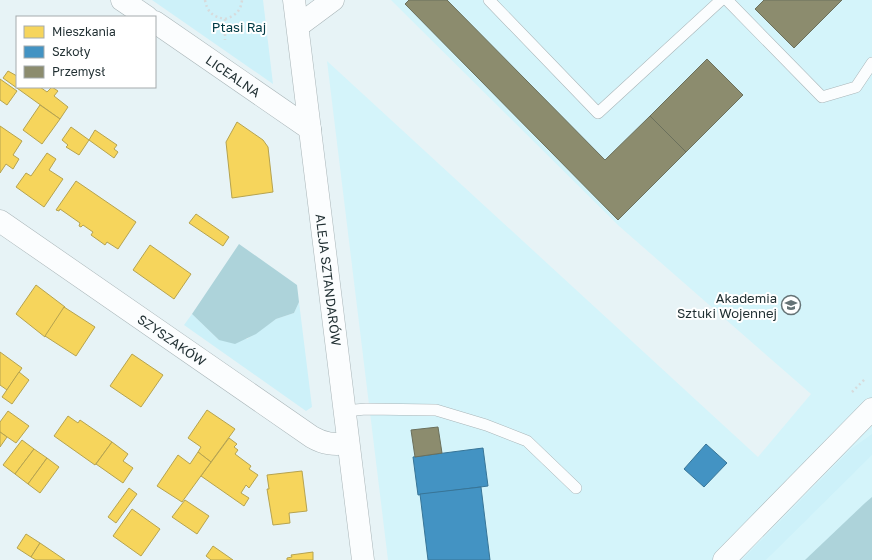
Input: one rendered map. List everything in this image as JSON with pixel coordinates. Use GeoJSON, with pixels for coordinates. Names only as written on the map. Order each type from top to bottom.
{"type":"FeatureCollection","features":[{"type":"Feature","properties":{"kind":"street"},"geometry":{"type":"LineString","coordinates":[[122,0],[146,16]]}},
{"type":"Feature","properties":{"kind":"street","name":"ALEJA SZTANDARÓW"},"geometry":{"type":"LineString","coordinates":[[294,0],[363,560]]}},
{"type":"Feature","properties":{"kind":"street"},"geometry":{"type":"LineString","coordinates":[[298,26],[333,0]]}},
{"type":"Feature","properties":{"kind":"street","name":"LICEALNA"},"geometry":{"type":"LineString","coordinates":[[156,23],[310,129]]}},
{"type":"Feature","properties":{"kind":"street","name":"SZYSZAKÓW"},"geometry":{"type":"LineString","coordinates":[[0,221],[312,437],[322,443],[348,443]]}},
{"type":"Feature","properties":{"kind":"street"},"geometry":{"type":"LineString","coordinates":[[724,560],[872,409]]}},
{"type":"Feature","properties":{"kind":"lane"},"geometry":{"type":"LineString","coordinates":[[489,0],[598,113],[721,0]]}},
{"type":"Feature","properties":{"kind":"lane"},"geometry":{"type":"LineString","coordinates":[[727,0],[822,97],[856,87],[872,63]]}},
{"type":"Feature","properties":{"kind":"lane"},"geometry":{"type":"LineString","coordinates":[[344,411],[366,409],[436,410],[486,425],[527,441],[576,488]]}},
{"type":"Feature","properties":{"kind":"path"},"geometry":{"type":"LineString","coordinates":[[206,0],[207,8],[213,15],[225,19],[234,16],[240,10],[242,0]]}},
{"type":"Feature","properties":{"kind":"path"},"geometry":{"type":"LineString","coordinates":[[225,19],[226,47]]}},
{"type":"Feature","properties":{"kind":"path"},"geometry":{"type":"LineString","coordinates":[[851,393],[865,379]]}},
{"type":"Feature","properties":{"kind":"shaded area"},"geometry":{"type":"Polygon","coordinates":[[[391,0],[872,0],[872,560],[388,560],[327,61],[758,457],[811,394],[619,226],[391,0]]]}},
{"type":"Feature","properties":{"kind":"shaded area"},"geometry":{"type":"Polygon","coordinates":[[[239,244],[297,285],[299,302],[294,313],[276,319],[256,334],[235,344],[219,340],[192,314],[239,244]]]}},
{"type":"Feature","properties":{"kind":"shaded area"},"geometry":{"type":"Polygon","coordinates":[[[872,497],[872,560],[805,560],[865,503],[872,497]]]}},
{"type":"Feature","properties":{"kind":"green space","name":"Ptasi Raj"},"geometry":{"type":"Polygon","coordinates":[[[152,0],[263,0],[273,84],[152,0]]]}},
{"type":"Feature","properties":{"kind":"green space"},"geometry":{"type":"Polygon","coordinates":[[[299,302],[312,407],[306,411],[184,325],[192,314],[219,340],[247,339],[276,319],[294,313],[299,302]]]}},
{"type":"Feature","properties":{"kind":"green space"},"geometry":{"type":"Polygon","coordinates":[[[872,434],[872,455],[766,560],[742,560],[851,449],[872,434]]]}},
{"type":"Feature","properties":{"kind":"building: Mieszkania"},"geometry":{"type":"Polygon","coordinates":[[[8,71],[16,75],[16,87],[3,78],[8,71]]]}},
{"type":"Feature","properties":{"kind":"building: Mieszkania"},"geometry":{"type":"Polygon","coordinates":[[[0,79],[17,91],[7,105],[0,100],[0,79]]]}},
{"type":"Feature","properties":{"kind":"building: Mieszkania"},"geometry":{"type":"Polygon","coordinates":[[[17,88],[41,88],[47,92],[51,88],[54,88],[58,91],[54,96],[68,107],[60,119],[17,88]]]}},
{"type":"Feature","properties":{"kind":"building: Mieszkania"},"geometry":{"type":"Polygon","coordinates":[[[40,105],[60,119],[42,144],[23,130],[40,105]]]}},
{"type":"Feature","properties":{"kind":"building: Mieszkania"},"geometry":{"type":"Polygon","coordinates":[[[237,122],[263,140],[268,147],[273,192],[232,198],[226,142],[237,122]]]}},
{"type":"Feature","properties":{"kind":"building: Mieszkania"},"geometry":{"type":"Polygon","coordinates":[[[0,126],[22,141],[13,155],[19,159],[13,169],[6,164],[0,173],[0,126]]]}},
{"type":"Feature","properties":{"kind":"building: Mieszkania"},"geometry":{"type":"Polygon","coordinates":[[[71,127],[89,140],[79,155],[66,147],[68,145],[62,140],[71,127]]]}},
{"type":"Feature","properties":{"kind":"building: Mieszkania"},"geometry":{"type":"Polygon","coordinates":[[[95,130],[117,145],[114,149],[118,152],[114,158],[89,140],[95,130]]]}},
{"type":"Feature","properties":{"kind":"building: Mieszkania"},"geometry":{"type":"Polygon","coordinates":[[[47,153],[56,159],[49,170],[63,179],[44,207],[16,187],[26,173],[31,176],[47,153]]]}},
{"type":"Feature","properties":{"kind":"building: Mieszkania"},"geometry":{"type":"Polygon","coordinates":[[[76,181],[136,222],[118,249],[107,242],[105,245],[91,235],[93,232],[83,225],[81,227],[79,226],[80,223],[60,209],[59,211],[56,210],[76,181]]]}},
{"type":"Feature","properties":{"kind":"building: Mieszkania"},"geometry":{"type":"Polygon","coordinates":[[[196,214],[229,237],[223,246],[189,223],[196,214]]]}},
{"type":"Feature","properties":{"kind":"building: Mieszkania"},"geometry":{"type":"Polygon","coordinates":[[[150,245],[191,274],[174,299],[133,270],[150,245]]]}},
{"type":"Feature","properties":{"kind":"building: Mieszkania"},"geometry":{"type":"Polygon","coordinates":[[[36,285],[65,307],[45,337],[16,314],[36,285]]]}},
{"type":"Feature","properties":{"kind":"building: Mieszkania"},"geometry":{"type":"Polygon","coordinates":[[[64,307],[95,327],[76,356],[45,336],[64,307]]]}},
{"type":"Feature","properties":{"kind":"building: Mieszkania"},"geometry":{"type":"Polygon","coordinates":[[[0,352],[22,368],[7,390],[0,385],[0,352]]]}},
{"type":"Feature","properties":{"kind":"building: Mieszkania"},"geometry":{"type":"Polygon","coordinates":[[[132,354],[163,375],[141,407],[110,386],[132,354]]]}},
{"type":"Feature","properties":{"kind":"building: Mieszkania"},"geometry":{"type":"Polygon","coordinates":[[[19,372],[29,380],[12,404],[2,397],[19,372]]]}},
{"type":"Feature","properties":{"kind":"building: Mieszkania"},"geometry":{"type":"Polygon","coordinates":[[[207,410],[235,429],[211,462],[198,452],[201,447],[188,438],[207,410]]]}},
{"type":"Feature","properties":{"kind":"building: Mieszkania"},"geometry":{"type":"Polygon","coordinates":[[[8,411],[29,426],[16,443],[0,432],[0,422],[8,411]]]}},
{"type":"Feature","properties":{"kind":"building: Mieszkania"},"geometry":{"type":"Polygon","coordinates":[[[68,416],[78,423],[80,420],[112,442],[95,465],[54,436],[68,416]]]}},
{"type":"Feature","properties":{"kind":"building: Mieszkania"},"geometry":{"type":"Polygon","coordinates":[[[0,432],[7,437],[0,447],[0,432]]]}},
{"type":"Feature","properties":{"kind":"building: Mieszkania"},"geometry":{"type":"Polygon","coordinates":[[[229,438],[237,444],[234,447],[238,450],[235,454],[251,466],[249,469],[258,475],[249,488],[246,485],[241,493],[249,498],[244,506],[201,476],[229,438]]]}},
{"type":"Feature","properties":{"kind":"building: Mieszkania"},"geometry":{"type":"Polygon","coordinates":[[[22,440],[34,449],[15,474],[3,465],[22,440]]]}},
{"type":"Feature","properties":{"kind":"building: Mieszkania"},"geometry":{"type":"Polygon","coordinates":[[[112,442],[128,454],[123,461],[133,468],[123,483],[96,464],[112,442]]]}},
{"type":"Feature","properties":{"kind":"building: Mieszkania"},"geometry":{"type":"Polygon","coordinates":[[[34,449],[47,458],[28,484],[15,474],[34,449]]]}},
{"type":"Feature","properties":{"kind":"building: Mieszkania"},"geometry":{"type":"Polygon","coordinates":[[[198,452],[211,462],[182,502],[157,486],[178,455],[190,464],[198,452]]]}},
{"type":"Feature","properties":{"kind":"building: Mieszkania"},"geometry":{"type":"Polygon","coordinates":[[[47,458],[59,467],[40,493],[28,484],[47,458]]]}},
{"type":"Feature","properties":{"kind":"building: Mieszkania"},"geometry":{"type":"Polygon","coordinates":[[[302,471],[307,511],[289,513],[290,523],[273,525],[267,489],[269,489],[267,475],[302,471]]]}},
{"type":"Feature","properties":{"kind":"building: Mieszkania"},"geometry":{"type":"Polygon","coordinates":[[[129,488],[137,494],[116,523],[108,517],[129,488]]]}},
{"type":"Feature","properties":{"kind":"building: Mieszkania"},"geometry":{"type":"Polygon","coordinates":[[[185,500],[209,516],[197,534],[172,517],[185,500]]]}},
{"type":"Feature","properties":{"kind":"building: Mieszkania"},"geometry":{"type":"Polygon","coordinates":[[[132,509],[160,529],[141,556],[113,536],[132,509]]]}},
{"type":"Feature","properties":{"kind":"building: Mieszkania"},"geometry":{"type":"Polygon","coordinates":[[[26,534],[40,543],[31,557],[17,548],[26,534]]]}},
{"type":"Feature","properties":{"kind":"building: Mieszkania"},"geometry":{"type":"Polygon","coordinates":[[[40,543],[65,560],[36,560],[31,557],[40,543]]]}},
{"type":"Feature","properties":{"kind":"building: Mieszkania"},"geometry":{"type":"Polygon","coordinates":[[[213,546],[233,560],[211,560],[206,556],[213,546]]]}},
{"type":"Feature","properties":{"kind":"building: Mieszkania"},"geometry":{"type":"Polygon","coordinates":[[[313,552],[313,560],[287,560],[287,558],[292,557],[291,555],[313,552]]]}},
{"type":"Feature","properties":{"kind":"building: Szkoły"},"geometry":{"type":"Polygon","coordinates":[[[706,444],[727,463],[704,487],[684,469],[706,444]]]}},
{"type":"Feature","properties":{"kind":"building: Szkoły"},"geometry":{"type":"Polygon","coordinates":[[[483,448],[488,486],[418,495],[413,457],[483,448]]]}},
{"type":"Feature","properties":{"kind":"building: Szkoły"},"geometry":{"type":"Polygon","coordinates":[[[481,487],[490,560],[428,560],[420,494],[481,487]]]}},
{"type":"Feature","properties":{"kind":"building: Przemysł"},"geometry":{"type":"Polygon","coordinates":[[[409,0],[447,0],[605,160],[650,116],[686,152],[618,220],[405,4],[409,0]]]}},
{"type":"Feature","properties":{"kind":"building: Przemysł"},"geometry":{"type":"Polygon","coordinates":[[[764,0],[842,0],[794,48],[755,9],[764,0]]]}},
{"type":"Feature","properties":{"kind":"building: Przemysł"},"geometry":{"type":"Polygon","coordinates":[[[707,59],[743,95],[686,152],[650,116],[707,59]]]}},
{"type":"Feature","properties":{"kind":"building: Przemysł"},"geometry":{"type":"Polygon","coordinates":[[[438,427],[442,453],[415,457],[411,430],[438,427]]]}},
{"type":"Feature","properties":{"kind":"place","name":"Akademia Sztuki Wojennej"},"geometry":{"type":"Point","coordinates":[791,305]}}]}
